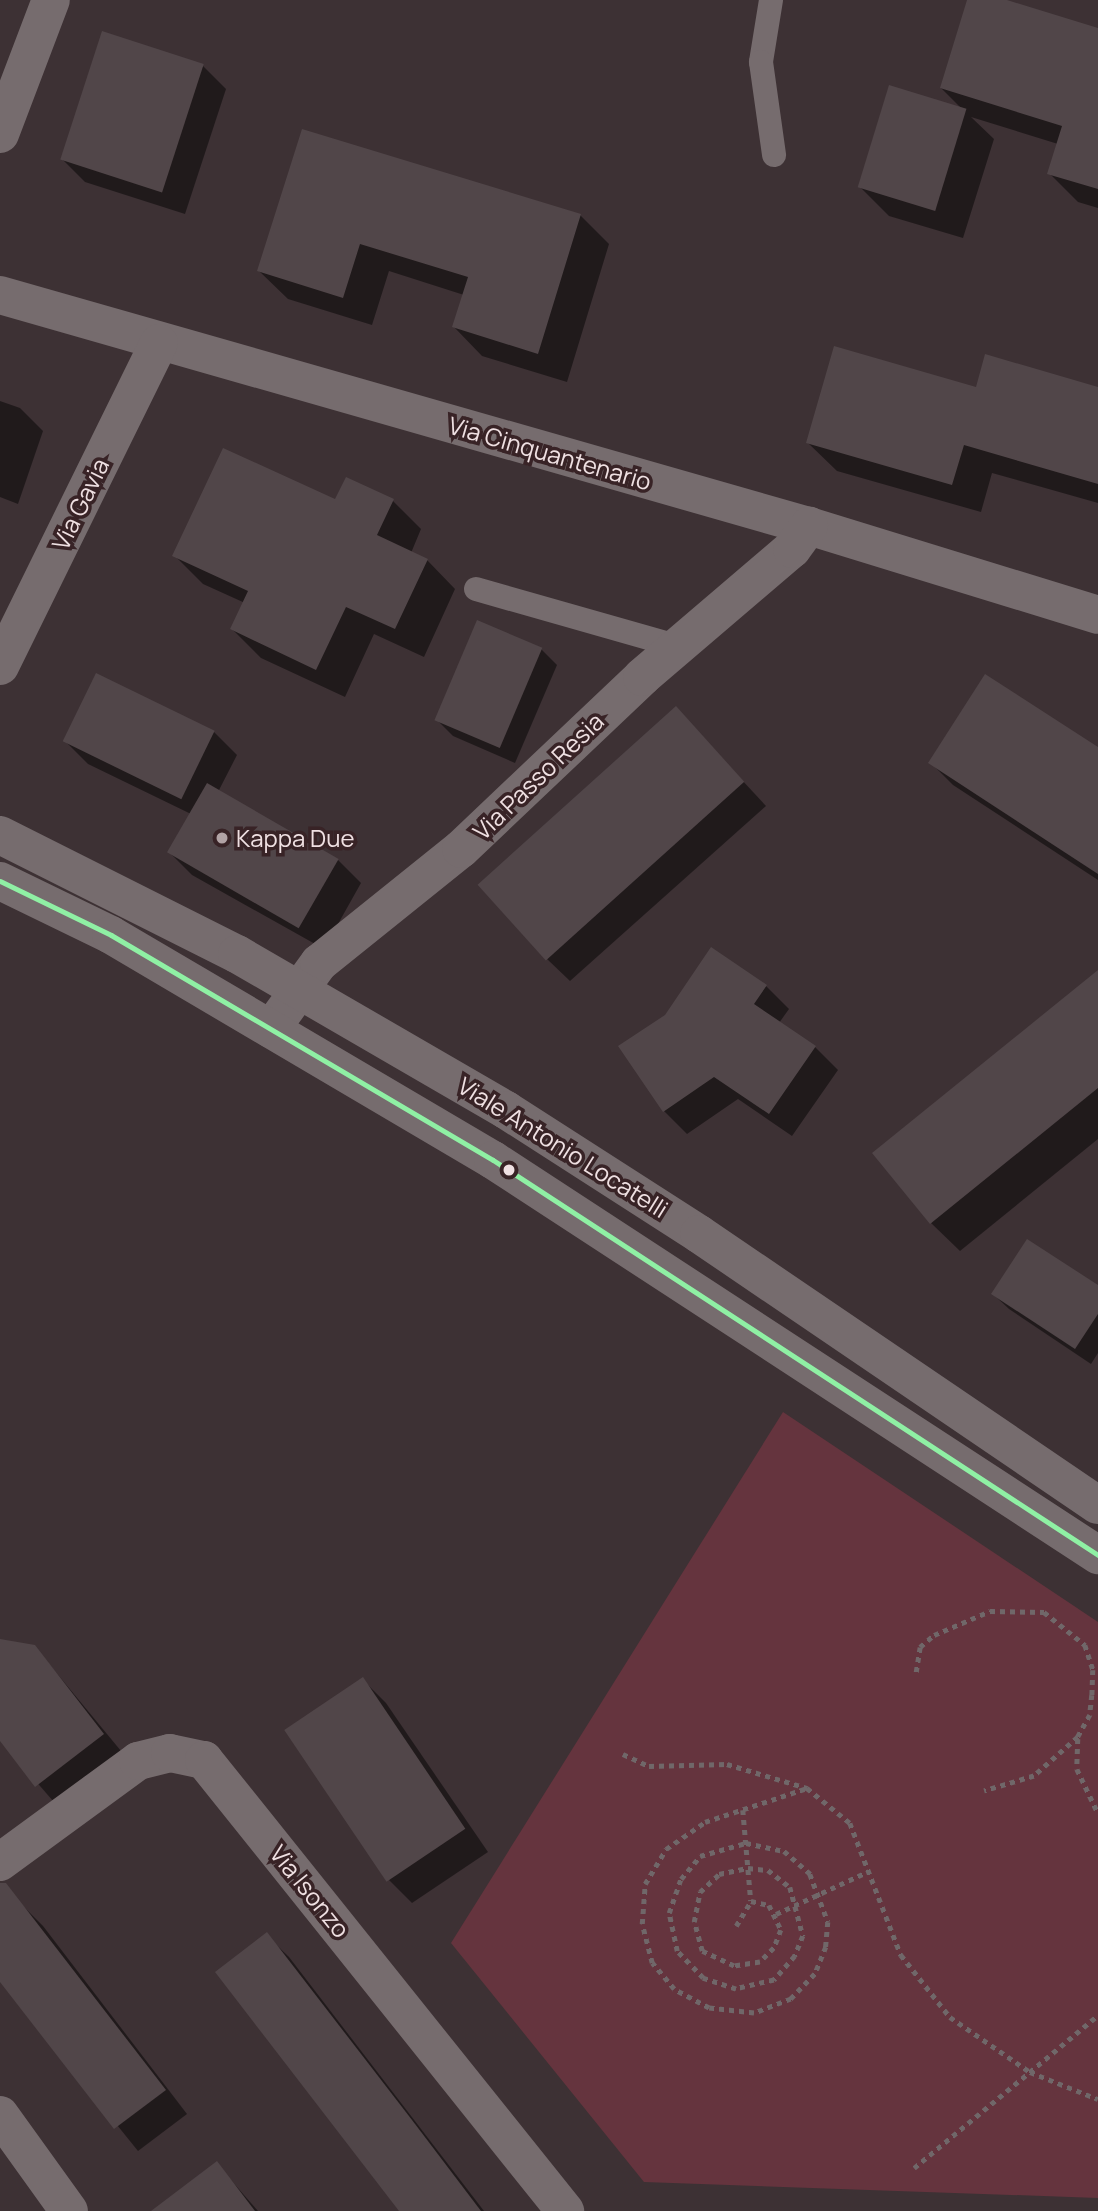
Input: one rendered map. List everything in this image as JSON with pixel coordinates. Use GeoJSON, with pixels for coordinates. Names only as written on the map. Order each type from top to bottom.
{"type":"FeatureCollection","features":[{"type":"Feature","properties":{"kind":"street"},"geometry":{"type":"LineString","coordinates":[[0,134],[51,0]]}},
{"type":"Feature","properties":{"kind":"street","name":"Via Cinquantenario"},"geometry":{"type":"LineString","coordinates":[[0,295],[809,526],[1098,615]]}},
{"type":"Feature","properties":{"kind":"street","name":"Via Gavia"},"geometry":{"type":"LineString","coordinates":[[0,666],[159,342]]}},
{"type":"Feature","properties":{"kind":"street","name":"Via Passo Resia"},"geometry":{"type":"LineString","coordinates":[[271,1029],[319,963],[461,849],[642,677],[792,549],[809,526]]}},
{"type":"Feature","properties":{"kind":"street","name":"Viale Antonio Locatelli"},"geometry":{"type":"LineString","coordinates":[[0,835],[107,885],[299,988],[587,1160],[1098,1505]]}},
{"type":"Feature","properties":{"kind":"street","name":"Viale Antonio Locatelli"},"geometry":{"type":"LineString","coordinates":[[0,881],[111,935],[572,1209],[1098,1555]]}},
{"type":"Feature","properties":{"kind":"street","name":"Via Isonzo"},"geometry":{"type":"LineString","coordinates":[[0,1862],[138,1761],[170,1754],[204,1760],[565,2211]]}},
{"type":"Feature","properties":{"kind":"street"},"geometry":{"type":"LineString","coordinates":[[0,2115],[69,2211]]}},
{"type":"Feature","properties":{"kind":"lane"},"geometry":{"type":"LineString","coordinates":[[771,0],[761,62],[774,155]]}},
{"type":"Feature","properties":{"kind":"lane"},"geometry":{"type":"LineString","coordinates":[[476,589],[679,647]]}},
{"type":"Feature","properties":{"kind":"path"},"geometry":{"type":"LineString","coordinates":[[916,1672],[920,1647],[962,1621],[990,1611],[1044,1612],[1085,1645],[1093,1670],[1090,1715],[1078,1737],[1034,1776],[984,1791]]}},
{"type":"Feature","properties":{"kind":"path"},"geometry":{"type":"LineString","coordinates":[[1078,1737],[1077,1769],[1098,1813]]}},
{"type":"Feature","properties":{"kind":"path"},"geometry":{"type":"LineString","coordinates":[[623,1754],[649,1766],[727,1764],[807,1788],[850,1823],[901,1955],[950,2017],[1030,2072],[1098,2099]]}},
{"type":"Feature","properties":{"kind":"path"},"geometry":{"type":"LineString","coordinates":[[751,1901],[769,1905],[776,1914],[780,1930],[774,1948],[760,1962],[734,1966],[702,1951],[694,1922],[701,1892],[719,1874],[748,1868],[768,1870],[790,1887],[798,1904],[803,1936],[795,1956],[774,1980],[736,1989],[703,1978],[677,1951],[669,1913],[681,1879],[700,1856],[746,1843],[784,1851],[810,1874],[820,1894],[828,1922],[826,1947],[815,1974],[791,1999],[754,2013],[709,2008],[674,1989],[652,1964],[642,1924],[645,1884],[666,1849],[705,1822],[807,1788]]}},
{"type":"Feature","properties":{"kind":"path"},"geometry":{"type":"LineString","coordinates":[[736,1926],[751,1901],[743,1810]]}},
{"type":"Feature","properties":{"kind":"path"},"geometry":{"type":"LineString","coordinates":[[776,1914],[869,1871]]}},
{"type":"Feature","properties":{"kind":"path"},"geometry":{"type":"LineString","coordinates":[[914,2168],[1098,2015]]}},
{"type":"Feature","properties":{"kind":"shaded area"},"geometry":{"type":"Polygon","coordinates":[[[783,1412],[1098,1622],[1098,2198],[644,2182],[451,1943],[783,1412]]]}},
{"type":"Feature","properties":{"kind":"building"},"geometry":{"type":"Polygon","coordinates":[[[967,0],[1007,0],[1098,28],[1098,189],[1047,174],[1062,126],[940,88],[967,0]]]}},
{"type":"Feature","properties":{"kind":"building"},"geometry":{"type":"Polygon","coordinates":[[[102,31],[204,64],[162,192],[60,159],[102,31]]]}},
{"type":"Feature","properties":{"kind":"building"},"geometry":{"type":"Polygon","coordinates":[[[889,85],[966,109],[935,211],[858,187],[889,85]]]}},
{"type":"Feature","properties":{"kind":"building"},"geometry":{"type":"Polygon","coordinates":[[[302,129],[581,214],[538,354],[452,327],[468,277],[360,244],[343,298],[257,271],[302,129]]]}},
{"type":"Feature","properties":{"kind":"building"},"geometry":{"type":"Polygon","coordinates":[[[834,346],[976,387],[985,354],[1098,387],[1098,484],[964,445],[952,485],[806,443],[834,346]]]}},
{"type":"Feature","properties":{"kind":"building"},"geometry":{"type":"Polygon","coordinates":[[[223,448],[335,499],[346,477],[394,499],[377,535],[428,559],[395,629],[346,607],[316,670],[230,629],[248,591],[172,556],[223,448]]]}},
{"type":"Feature","properties":{"kind":"building"},"geometry":{"type":"Polygon","coordinates":[[[477,620],[542,648],[500,748],[434,720],[477,620]]]}},
{"type":"Feature","properties":{"kind":"building"},"geometry":{"type":"Polygon","coordinates":[[[96,673],[215,731],[181,799],[63,741],[96,673]]]}},
{"type":"Feature","properties":{"kind":"building"},"geometry":{"type":"Polygon","coordinates":[[[985,674],[1098,747],[1098,874],[928,763],[985,674]]]}},
{"type":"Feature","properties":{"kind":"building"},"geometry":{"type":"Polygon","coordinates":[[[676,706],[744,782],[546,960],[478,885],[676,706]]]}},
{"type":"Feature","properties":{"kind":"building"},"geometry":{"type":"Polygon","coordinates":[[[207,783],[339,859],[299,928],[167,852],[207,783]]]}},
{"type":"Feature","properties":{"kind":"building"},"geometry":{"type":"Polygon","coordinates":[[[711,947],[767,985],[754,1004],[816,1046],[769,1114],[714,1077],[663,1112],[618,1046],[665,1015],[711,947]]]}},
{"type":"Feature","properties":{"kind":"building"},"geometry":{"type":"Polygon","coordinates":[[[1098,970],[1098,1088],[930,1224],[872,1153],[1098,970]]]}},
{"type":"Feature","properties":{"kind":"building"},"geometry":{"type":"Polygon","coordinates":[[[1027,1239],[1098,1285],[1098,1314],[1075,1349],[991,1294],[1027,1239]]]}},
{"type":"Feature","properties":{"kind":"building"},"geometry":{"type":"Polygon","coordinates":[[[0,1639],[35,1645],[104,1734],[35,1787],[0,1741],[0,1639]]]}},
{"type":"Feature","properties":{"kind":"building"},"geometry":{"type":"Polygon","coordinates":[[[363,1677],[465,1829],[387,1882],[284,1730],[363,1677]]]}},
{"type":"Feature","properties":{"kind":"building"},"geometry":{"type":"Polygon","coordinates":[[[0,1883],[6,1883],[166,2090],[114,2129],[0,1982],[0,1883]]]}},
{"type":"Feature","properties":{"kind":"building"},"geometry":{"type":"Polygon","coordinates":[[[267,1932],[481,2211],[399,2211],[215,1972],[267,1932]]]}},
{"type":"Feature","properties":{"kind":"building"},"geometry":{"type":"Polygon","coordinates":[[[217,2161],[255,2211],[151,2211],[217,2161]]]}},
{"type":"Feature","properties":{"kind":"transit line"},"geometry":{"type":"LineString","coordinates":[[0,881],[111,935],[493,1160],[1098,1555]]}},
{"type":"Feature","properties":{"kind":"place","name":"Kappa Due"},"geometry":{"type":"Point","coordinates":[222,838]}}]}
